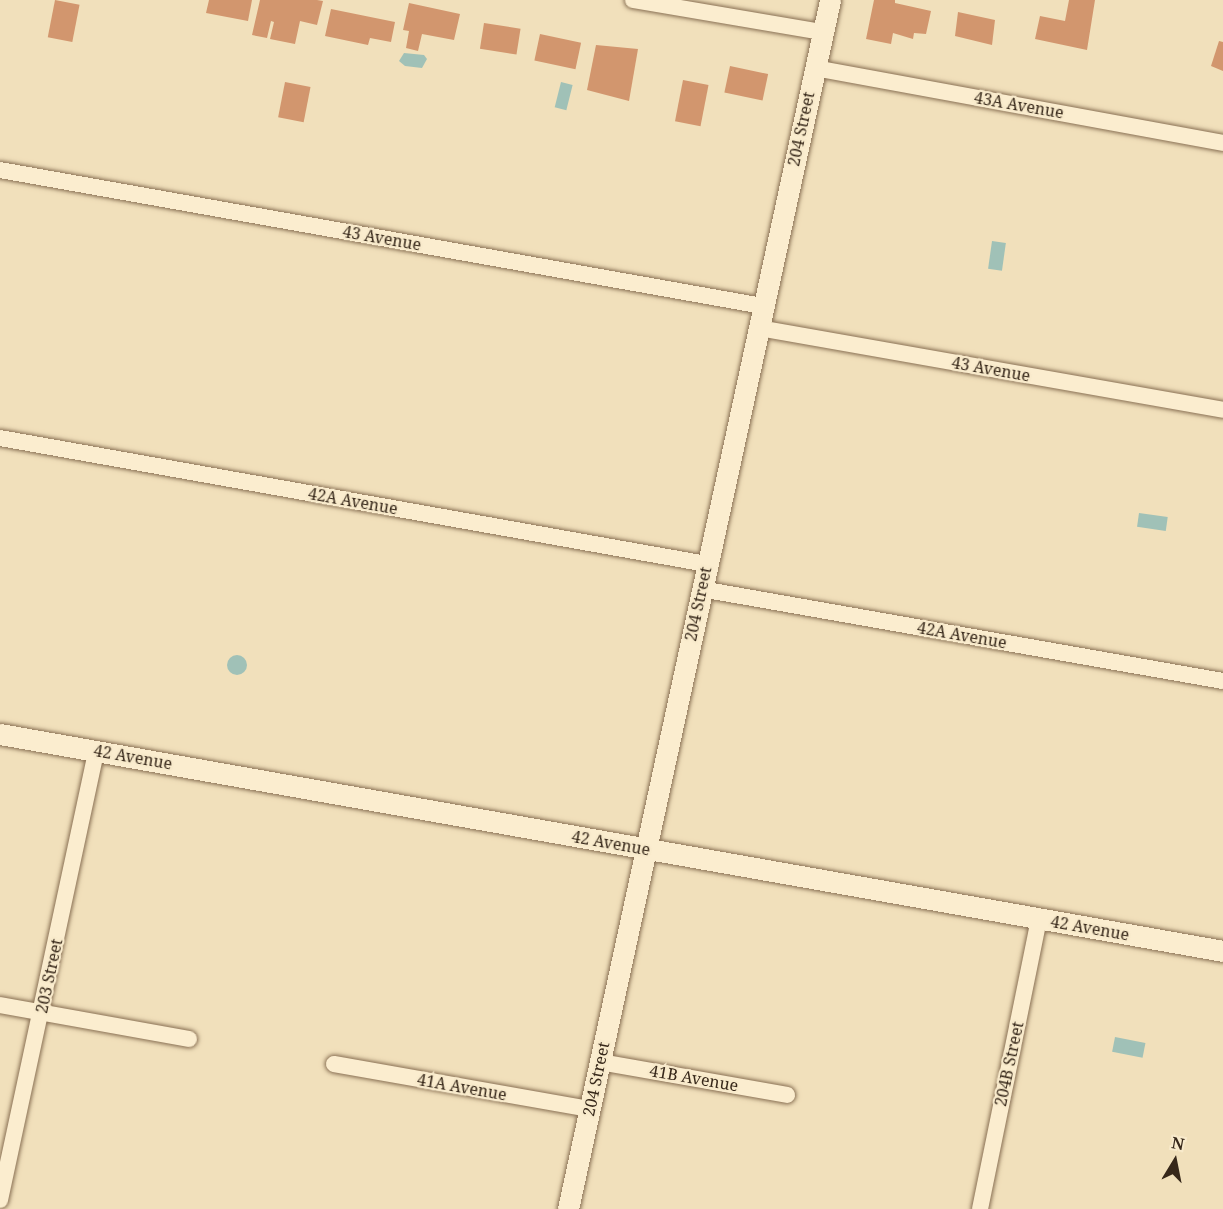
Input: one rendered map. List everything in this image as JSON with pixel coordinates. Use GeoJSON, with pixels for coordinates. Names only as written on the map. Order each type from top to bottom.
{"type":"FeatureCollection","features":[{"type":"Feature","properties":{"kind":"street"},"geometry":{"type":"LineString","coordinates":[[633,0],[823,32]]}},
{"type":"Feature","properties":{"kind":"street","name":"204 Street"},"geometry":{"type":"LineString","coordinates":[[568,1209],[830,0]]}},
{"type":"Feature","properties":{"kind":"street","name":"43A Avenue"},"geometry":{"type":"LineString","coordinates":[[815,68],[1223,143]]}},
{"type":"Feature","properties":{"kind":"street","name":"43 Avenue"},"geometry":{"type":"LineString","coordinates":[[0,170],[763,306]]}},
{"type":"Feature","properties":{"kind":"street","name":"43 Avenue"},"geometry":{"type":"LineString","coordinates":[[759,328],[1223,410]]}},
{"type":"Feature","properties":{"kind":"street","name":"42A Avenue"},"geometry":{"type":"LineString","coordinates":[[0,438],[707,564]]}},
{"type":"Feature","properties":{"kind":"street","name":"42A Avenue"},"geometry":{"type":"LineString","coordinates":[[701,589],[1223,681]]}},
{"type":"Feature","properties":{"kind":"street","name":"42 Avenue"},"geometry":{"type":"LineString","coordinates":[[0,734],[1223,951]]}},
{"type":"Feature","properties":{"kind":"street","name":"203 Street"},"geometry":{"type":"LineString","coordinates":[[0,1200],[96,751]]}},
{"type":"Feature","properties":{"kind":"street","name":"204B Street"},"geometry":{"type":"LineString","coordinates":[[980,1209],[1039,919]]}},
{"type":"Feature","properties":{"kind":"street"},"geometry":{"type":"LineString","coordinates":[[0,1005],[189,1039]]}},
{"type":"Feature","properties":{"kind":"street","name":"41B Avenue"},"geometry":{"type":"LineString","coordinates":[[600,1062],[787,1095]]}},
{"type":"Feature","properties":{"kind":"street","name":"41A Avenue"},"geometry":{"type":"LineString","coordinates":[[334,1064],[590,1110]]}},
{"type":"Feature","properties":{"kind":"water"},"geometry":{"type":"Polygon","coordinates":[[[404,53],[424,55],[427,59],[422,68],[405,66],[399,61],[404,53]]]}},
{"type":"Feature","properties":{"kind":"water"},"geometry":{"type":"Polygon","coordinates":[[[561,82],[573,85],[566,110],[555,107],[561,82]]]}},
{"type":"Feature","properties":{"kind":"water"},"geometry":{"type":"Polygon","coordinates":[[[992,241],[1006,243],[1002,271],[988,269],[992,241]]]}},
{"type":"Feature","properties":{"kind":"water"},"geometry":{"type":"Polygon","coordinates":[[[1139,513],[1168,517],[1166,531],[1137,527],[1139,513]]]}},
{"type":"Feature","properties":{"kind":"water"},"geometry":{"type":"Polygon","coordinates":[[[237,655],[244,658],[247,665],[244,672],[237,675],[230,672],[227,665],[230,658],[237,655]]]}},
{"type":"Feature","properties":{"kind":"water"},"geometry":{"type":"Polygon","coordinates":[[[1115,1037],[1145,1043],[1143,1058],[1112,1052],[1115,1037]]]}},
{"type":"Feature","properties":{"kind":"building"},"geometry":{"type":"Polygon","coordinates":[[[55,0],[80,5],[72,42],[48,37],[55,0]]]}},
{"type":"Feature","properties":{"kind":"building"},"geometry":{"type":"Polygon","coordinates":[[[209,0],[252,0],[248,21],[206,13],[209,0]]]}},
{"type":"Feature","properties":{"kind":"building"},"geometry":{"type":"Polygon","coordinates":[[[260,0],[323,1],[317,25],[300,21],[295,44],[270,39],[274,22],[271,21],[267,38],[252,35],[260,0]]]}},
{"type":"Feature","properties":{"kind":"building"},"geometry":{"type":"Polygon","coordinates":[[[874,0],[895,0],[895,3],[931,11],[926,34],[914,33],[913,39],[893,33],[891,44],[866,39],[874,0]]]}},
{"type":"Feature","properties":{"kind":"building"},"geometry":{"type":"Polygon","coordinates":[[[1069,0],[1095,0],[1087,50],[1035,39],[1040,16],[1065,21],[1069,0]]]}},
{"type":"Feature","properties":{"kind":"building"},"geometry":{"type":"Polygon","coordinates":[[[409,3],[460,14],[454,40],[422,34],[418,51],[406,48],[409,31],[403,30],[409,3]]]}},
{"type":"Feature","properties":{"kind":"building"},"geometry":{"type":"Polygon","coordinates":[[[331,9],[395,22],[391,42],[370,38],[368,45],[325,36],[331,9]]]}},
{"type":"Feature","properties":{"kind":"building"},"geometry":{"type":"Polygon","coordinates":[[[958,12],[995,20],[992,45],[955,36],[958,12]]]}},
{"type":"Feature","properties":{"kind":"building"},"geometry":{"type":"Polygon","coordinates":[[[484,23],[521,29],[516,54],[480,49],[484,23]]]}},
{"type":"Feature","properties":{"kind":"building"},"geometry":{"type":"Polygon","coordinates":[[[540,34],[581,43],[575,69],[534,60],[540,34]]]}},
{"type":"Feature","properties":{"kind":"building"},"geometry":{"type":"Polygon","coordinates":[[[1219,41],[1223,42],[1223,71],[1211,66],[1219,41]]]}},
{"type":"Feature","properties":{"kind":"building"},"geometry":{"type":"Polygon","coordinates":[[[596,45],[638,49],[629,101],[587,90],[596,45]]]}},
{"type":"Feature","properties":{"kind":"building"},"geometry":{"type":"Polygon","coordinates":[[[730,66],[768,74],[763,101],[724,92],[730,66]]]}},
{"type":"Feature","properties":{"kind":"building"},"geometry":{"type":"Polygon","coordinates":[[[683,80],[709,85],[701,126],[675,121],[683,80]]]}},
{"type":"Feature","properties":{"kind":"building"},"geometry":{"type":"Polygon","coordinates":[[[285,82],[311,87],[304,122],[278,117],[285,82]]]}}]}
